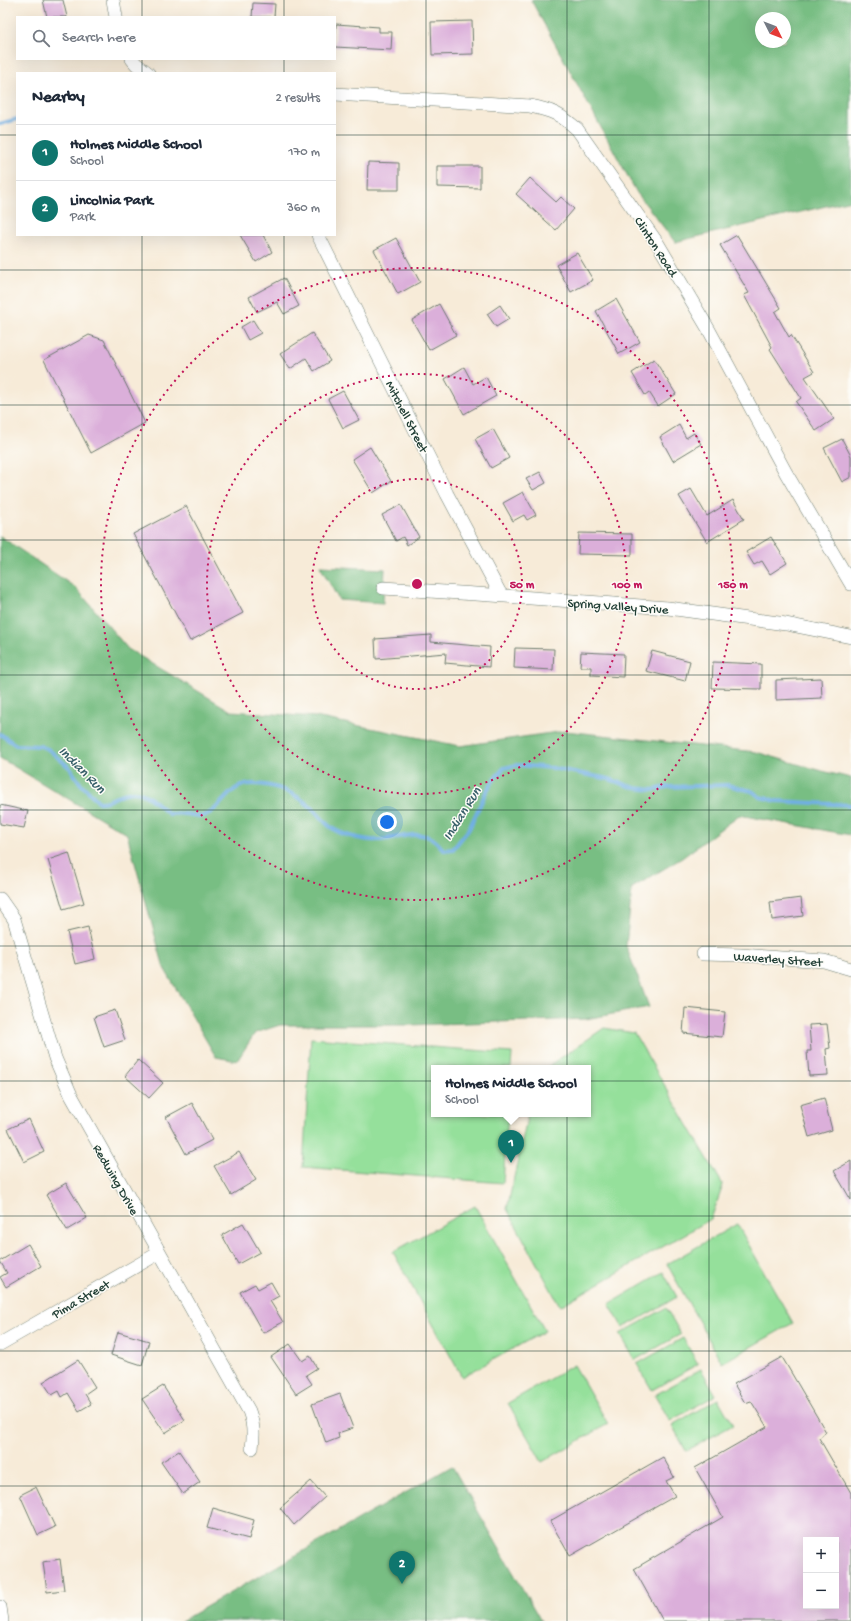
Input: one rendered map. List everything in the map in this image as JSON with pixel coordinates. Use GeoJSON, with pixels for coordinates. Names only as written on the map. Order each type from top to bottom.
{"type":"FeatureCollection","features":[{"type":"Feature","properties":{"kind":"street"},"geometry":{"type":"LineString","coordinates":[[113,0],[116,16]]}},
{"type":"Feature","properties":{"kind":"street"},"geometry":{"type":"LineString","coordinates":[[133,60],[147,72]]}},
{"type":"Feature","properties":{"kind":"street","name":"Clinton Road"},"geometry":{"type":"LineString","coordinates":[[336,94],[530,106],[550,110],[566,119],[577,129],[662,250],[708,330],[786,473],[851,584]]}},
{"type":"Feature","properties":{"kind":"street","name":"Mitchell Street"},"geometry":{"type":"LineString","coordinates":[[318,236],[447,494],[501,596]]}},
{"type":"Feature","properties":{"kind":"street","name":"Spring Valley Drive"},"geometry":{"type":"LineString","coordinates":[[383,588],[668,608],[786,624],[851,637]]}},
{"type":"Feature","properties":{"kind":"street","name":"Redwing Drive"},"geometry":{"type":"LineString","coordinates":[[0,899],[14,919],[61,1075],[89,1129],[249,1411],[252,1419],[254,1434],[252,1448]]}},
{"type":"Feature","properties":{"kind":"street","name":"Waverley Street"},"geometry":{"type":"LineString","coordinates":[[703,954],[824,961],[851,969]]}},
{"type":"Feature","properties":{"kind":"street","name":"Pima Street"},"geometry":{"type":"LineString","coordinates":[[0,1344],[160,1253]]}},
{"type":"Feature","properties":{"kind":"street"},"geometry":{"type":"LineString","coordinates":[[0,1607],[2,1621]]}},
{"type":"Feature","properties":{"kind":"green space"},"geometry":{"type":"Polygon","coordinates":[[[531,0],[851,0],[851,200],[675,242],[637,193],[531,0]]]}},
{"type":"Feature","properties":{"kind":"green space"},"geometry":{"type":"Polygon","coordinates":[[[0,536],[76,588],[128,649],[231,711],[315,717],[460,746],[565,731],[756,752],[851,778],[851,835],[739,815],[682,858],[632,888],[626,946],[649,1007],[586,1019],[409,1025],[280,1025],[255,1033],[237,1061],[216,1057],[164,968],[127,834],[0,758],[0,536]]]}},
{"type":"Feature","properties":{"kind":"green space"},"geometry":{"type":"Polygon","coordinates":[[[320,566],[385,569],[383,603],[339,600],[320,566]]]}},
{"type":"Feature","properties":{"kind":"green space"},"geometry":{"type":"Polygon","coordinates":[[[604,1028],[634,1033],[723,1185],[711,1219],[560,1306],[507,1209],[527,1117],[591,1117],[591,1065],[550,1065],[604,1028]]]}},
{"type":"Feature","properties":{"kind":"green space"},"geometry":{"type":"Polygon","coordinates":[[[311,1038],[512,1053],[511,1065],[431,1065],[431,1117],[508,1117],[503,1183],[303,1167],[311,1038]]]}},
{"type":"Feature","properties":{"kind":"green space"},"geometry":{"type":"Polygon","coordinates":[[[475,1206],[545,1331],[462,1377],[393,1252],[475,1206]]]}},
{"type":"Feature","properties":{"kind":"green space"},"geometry":{"type":"Polygon","coordinates":[[[737,1224],[793,1323],[722,1363],[667,1264],[737,1224]]]}},
{"type":"Feature","properties":{"kind":"green space"},"geometry":{"type":"Polygon","coordinates":[[[663,1272],[677,1297],[623,1328],[609,1304],[663,1272]]]}},
{"type":"Feature","properties":{"kind":"green space"},"geometry":{"type":"Polygon","coordinates":[[[666,1308],[681,1334],[635,1360],[620,1334],[666,1308]]]}},
{"type":"Feature","properties":{"kind":"green space"},"geometry":{"type":"Polygon","coordinates":[[[683,1338],[698,1364],[652,1390],[637,1364],[683,1338]]]}},
{"type":"Feature","properties":{"kind":"green space"},"geometry":{"type":"Polygon","coordinates":[[[574,1365],[608,1424],[542,1462],[508,1403],[574,1365]]]}},
{"type":"Feature","properties":{"kind":"green space"},"geometry":{"type":"Polygon","coordinates":[[[701,1369],[716,1395],[670,1421],[655,1395],[701,1369]]]}},
{"type":"Feature","properties":{"kind":"green space"},"geometry":{"type":"Polygon","coordinates":[[[718,1399],[733,1425],[686,1451],[672,1425],[718,1399]]]}},
{"type":"Feature","properties":{"kind":"green space"},"geometry":{"type":"Polygon","coordinates":[[[452,1466],[541,1621],[181,1621],[426,1481],[452,1466]]]}},
{"type":"Feature","properties":{"kind":"building"},"geometry":{"type":"Polygon","coordinates":[[[43,0],[63,0],[67,16],[47,16],[43,0]]]}},
{"type":"Feature","properties":{"kind":"building"},"geometry":{"type":"Polygon","coordinates":[[[253,3],[275,4],[274,16],[252,16],[253,3]]]}},
{"type":"Feature","properties":{"kind":"building"},"geometry":{"type":"Polygon","coordinates":[[[472,21],[473,54],[432,55],[431,22],[472,21]]]}},
{"type":"Feature","properties":{"kind":"building"},"geometry":{"type":"Polygon","coordinates":[[[336,24],[379,27],[379,32],[392,32],[391,50],[336,47],[336,24]]]}},
{"type":"Feature","properties":{"kind":"building"},"geometry":{"type":"Polygon","coordinates":[[[368,162],[399,163],[399,190],[367,190],[368,162]]]}},
{"type":"Feature","properties":{"kind":"building"},"geometry":{"type":"Polygon","coordinates":[[[437,166],[480,166],[480,188],[437,187],[437,166]]]}},
{"type":"Feature","properties":{"kind":"building"},"geometry":{"type":"Polygon","coordinates":[[[530,178],[556,202],[561,197],[574,209],[556,230],[516,194],[530,178]]]}},
{"type":"Feature","properties":{"kind":"building"},"geometry":{"type":"Polygon","coordinates":[[[737,235],[781,308],[775,312],[789,337],[791,335],[814,372],[805,377],[834,419],[816,431],[796,402],[801,398],[770,349],[772,347],[744,295],[749,293],[720,245],[737,235]]]}},
{"type":"Feature","properties":{"kind":"building"},"geometry":{"type":"Polygon","coordinates":[[[241,236],[264,236],[272,252],[256,262],[241,236]]]}},
{"type":"Feature","properties":{"kind":"building"},"geometry":{"type":"Polygon","coordinates":[[[396,238],[420,282],[398,294],[374,250],[396,238]]]}},
{"type":"Feature","properties":{"kind":"building"},"geometry":{"type":"Polygon","coordinates":[[[577,253],[593,280],[571,292],[556,265],[577,253]]]}},
{"type":"Feature","properties":{"kind":"building"},"geometry":{"type":"Polygon","coordinates":[[[284,278],[299,306],[284,314],[277,302],[257,312],[249,297],[284,278]]]}},
{"type":"Feature","properties":{"kind":"building"},"geometry":{"type":"Polygon","coordinates":[[[616,299],[640,342],[619,354],[596,311],[616,299]]]}},
{"type":"Feature","properties":{"kind":"building"},"geometry":{"type":"Polygon","coordinates":[[[439,304],[456,335],[429,350],[412,320],[439,304]]]}},
{"type":"Feature","properties":{"kind":"building"},"geometry":{"type":"Polygon","coordinates":[[[500,305],[509,319],[496,327],[487,314],[500,305]]]}},
{"type":"Feature","properties":{"kind":"building"},"geometry":{"type":"Polygon","coordinates":[[[253,320],[261,333],[248,340],[241,327],[253,320]]]}},
{"type":"Feature","properties":{"kind":"building"},"geometry":{"type":"Polygon","coordinates":[[[312,333],[330,361],[314,371],[306,358],[290,369],[280,354],[312,333]]]}},
{"type":"Feature","properties":{"kind":"building"},"geometry":{"type":"Polygon","coordinates":[[[89,335],[104,340],[145,423],[91,453],[44,360],[89,335]]]}},
{"type":"Feature","properties":{"kind":"building"},"geometry":{"type":"Polygon","coordinates":[[[654,359],[676,394],[658,406],[649,392],[645,395],[632,373],[654,359]]]}},
{"type":"Feature","properties":{"kind":"building"},"geometry":{"type":"Polygon","coordinates":[[[464,367],[473,384],[486,377],[496,396],[464,414],[445,379],[464,367]]]}},
{"type":"Feature","properties":{"kind":"building"},"geometry":{"type":"Polygon","coordinates":[[[343,391],[359,420],[343,428],[328,399],[343,391]]]}},
{"type":"Feature","properties":{"kind":"building"},"geometry":{"type":"Polygon","coordinates":[[[679,425],[686,438],[694,433],[701,444],[673,461],[660,437],[679,425]]]}},
{"type":"Feature","properties":{"kind":"building"},"geometry":{"type":"Polygon","coordinates":[[[493,429],[509,458],[491,468],[475,439],[493,429]]]}},
{"type":"Feature","properties":{"kind":"building"},"geometry":{"type":"Polygon","coordinates":[[[842,439],[851,456],[851,477],[842,482],[824,448],[842,439]]]}},
{"type":"Feature","properties":{"kind":"building"},"geometry":{"type":"Polygon","coordinates":[[[370,447],[391,481],[373,493],[352,459],[370,447]]]}},
{"type":"Feature","properties":{"kind":"building"},"geometry":{"type":"Polygon","coordinates":[[[540,472],[546,483],[533,490],[526,479],[540,472]]]}},
{"type":"Feature","properties":{"kind":"building"},"geometry":{"type":"Polygon","coordinates":[[[691,489],[707,516],[733,500],[744,519],[707,542],[679,496],[691,489]]]}},
{"type":"Feature","properties":{"kind":"building"},"geometry":{"type":"Polygon","coordinates":[[[523,492],[536,515],[527,520],[524,515],[513,521],[503,503],[523,492]]]}},
{"type":"Feature","properties":{"kind":"building"},"geometry":{"type":"Polygon","coordinates":[[[401,505],[419,537],[407,545],[403,537],[396,541],[382,515],[401,505]]]}},
{"type":"Feature","properties":{"kind":"building"},"geometry":{"type":"Polygon","coordinates":[[[186,506],[243,613],[190,641],[133,534],[186,506]]]}},
{"type":"Feature","properties":{"kind":"building"},"geometry":{"type":"Polygon","coordinates":[[[579,533],[632,534],[632,555],[578,554],[579,533]]]}},
{"type":"Feature","properties":{"kind":"building"},"geometry":{"type":"Polygon","coordinates":[[[771,537],[787,563],[770,574],[762,561],[754,565],[746,552],[771,537]]]}},
{"type":"Feature","properties":{"kind":"building"},"geometry":{"type":"Polygon","coordinates":[[[431,635],[431,642],[490,647],[489,667],[445,663],[446,653],[376,659],[375,639],[431,635]]]}},
{"type":"Feature","properties":{"kind":"building"},"geometry":{"type":"Polygon","coordinates":[[[515,648],[554,649],[553,670],[514,668],[515,648]]]}},
{"type":"Feature","properties":{"kind":"building"},"geometry":{"type":"Polygon","coordinates":[[[652,651],[690,661],[685,681],[646,671],[652,651]]]}},
{"type":"Feature","properties":{"kind":"building"},"geometry":{"type":"Polygon","coordinates":[[[581,652],[624,654],[623,677],[591,675],[591,667],[580,667],[581,652]]]}},
{"type":"Feature","properties":{"kind":"building"},"geometry":{"type":"Polygon","coordinates":[[[713,662],[761,664],[761,689],[712,688],[713,662]]]}},
{"type":"Feature","properties":{"kind":"building"},"geometry":{"type":"Polygon","coordinates":[[[821,678],[822,698],[776,700],[776,680],[821,678]]]}},
{"type":"Feature","properties":{"kind":"building"},"geometry":{"type":"Polygon","coordinates":[[[0,805],[28,811],[24,828],[0,824],[0,805]]]}},
{"type":"Feature","properties":{"kind":"building"},"geometry":{"type":"Polygon","coordinates":[[[69,853],[84,903],[63,909],[48,860],[69,853]]]}},
{"type":"Feature","properties":{"kind":"building"},"geometry":{"type":"Polygon","coordinates":[[[801,898],[803,916],[772,920],[770,902],[801,898]]]}},
{"type":"Feature","properties":{"kind":"building"},"geometry":{"type":"Polygon","coordinates":[[[88,927],[95,959],[75,964],[67,932],[88,927]]]}},
{"type":"Feature","properties":{"kind":"building"},"geometry":{"type":"Polygon","coordinates":[[[685,1008],[725,1012],[722,1037],[683,1033],[685,1008]]]}},
{"type":"Feature","properties":{"kind":"building"},"geometry":{"type":"Polygon","coordinates":[[[115,1010],[125,1040],[104,1047],[94,1017],[115,1010]]]}},
{"type":"Feature","properties":{"kind":"building"},"geometry":{"type":"Polygon","coordinates":[[[827,1024],[830,1048],[826,1049],[828,1075],[809,1076],[807,1051],[811,1051],[809,1025],[827,1024]]]}},
{"type":"Feature","properties":{"kind":"building"},"geometry":{"type":"Polygon","coordinates":[[[138,1060],[163,1083],[149,1098],[125,1076],[138,1060]]]}},
{"type":"Feature","properties":{"kind":"building"},"geometry":{"type":"Polygon","coordinates":[[[824,1098],[832,1130],[809,1137],[800,1105],[824,1098]]]}},
{"type":"Feature","properties":{"kind":"building"},"geometry":{"type":"Polygon","coordinates":[[[192,1103],[212,1140],[186,1154],[166,1117],[192,1103]]]}},
{"type":"Feature","properties":{"kind":"building"},"geometry":{"type":"Polygon","coordinates":[[[29,1119],[44,1152],[24,1162],[8,1129],[29,1119]]]}},
{"type":"Feature","properties":{"kind":"building"},"geometry":{"type":"Polygon","coordinates":[[[239,1152],[256,1180],[231,1195],[214,1166],[239,1152]]]}},
{"type":"Feature","properties":{"kind":"building"},"geometry":{"type":"Polygon","coordinates":[[[851,1161],[851,1200],[834,1171],[851,1161]]]}},
{"type":"Feature","properties":{"kind":"building"},"geometry":{"type":"Polygon","coordinates":[[[66,1183],[87,1218],[67,1230],[46,1195],[66,1183]]]}},
{"type":"Feature","properties":{"kind":"building"},"geometry":{"type":"Polygon","coordinates":[[[243,1223],[260,1252],[238,1264],[222,1235],[243,1223]]]}},
{"type":"Feature","properties":{"kind":"building"},"geometry":{"type":"Polygon","coordinates":[[[28,1244],[41,1266],[6,1287],[0,1277],[7,1273],[0,1261],[28,1244]]]}},
{"type":"Feature","properties":{"kind":"building"},"geometry":{"type":"Polygon","coordinates":[[[271,1282],[279,1296],[270,1301],[283,1322],[263,1333],[240,1292],[255,1284],[258,1289],[271,1282]]]}},
{"type":"Feature","properties":{"kind":"building"},"geometry":{"type":"Polygon","coordinates":[[[118,1332],[149,1341],[142,1365],[111,1355],[118,1332]]]}},
{"type":"Feature","properties":{"kind":"building"},"geometry":{"type":"Polygon","coordinates":[[[290,1344],[302,1361],[310,1356],[317,1368],[306,1375],[312,1384],[296,1394],[271,1357],[290,1344]]]}},
{"type":"Feature","properties":{"kind":"building"},"geometry":{"type":"Polygon","coordinates":[[[782,1357],[826,1432],[819,1438],[851,1493],[851,1621],[663,1621],[634,1569],[723,1517],[695,1468],[767,1427],[751,1401],[745,1403],[734,1384],[782,1357]]]}},
{"type":"Feature","properties":{"kind":"building"},"geometry":{"type":"Polygon","coordinates":[[[78,1360],[95,1387],[85,1394],[91,1404],[79,1411],[68,1393],[62,1397],[59,1391],[52,1395],[43,1382],[78,1360]]]}},
{"type":"Feature","properties":{"kind":"building"},"geometry":{"type":"Polygon","coordinates":[[[163,1386],[185,1420],[165,1433],[142,1399],[163,1386]]]}},
{"type":"Feature","properties":{"kind":"building"},"geometry":{"type":"Polygon","coordinates":[[[340,1394],[353,1428],[338,1433],[339,1438],[326,1443],[312,1404],[340,1394]]]}},
{"type":"Feature","properties":{"kind":"building"},"geometry":{"type":"Polygon","coordinates":[[[179,1451],[200,1482],[183,1494],[161,1462],[179,1451]]]}},
{"type":"Feature","properties":{"kind":"building"},"geometry":{"type":"Polygon","coordinates":[[[663,1457],[674,1477],[666,1481],[675,1496],[570,1556],[550,1521],[663,1457]]]}},
{"type":"Feature","properties":{"kind":"building"},"geometry":{"type":"Polygon","coordinates":[[[311,1481],[325,1497],[294,1525],[280,1508],[311,1481]]]}},
{"type":"Feature","properties":{"kind":"building"},"geometry":{"type":"Polygon","coordinates":[[[36,1487],[55,1527],[38,1535],[20,1495],[36,1487]]]}},
{"type":"Feature","properties":{"kind":"building"},"geometry":{"type":"Polygon","coordinates":[[[213,1508],[254,1520],[249,1539],[207,1528],[213,1508]]]}},
{"type":"Feature","properties":{"kind":"building"},"geometry":{"type":"Polygon","coordinates":[[[60,1559],[64,1590],[47,1592],[43,1562],[60,1559]]]}},
{"type":"Feature","properties":{"kind":"waterway"},"geometry":{"type":"LineString","coordinates":[[0,124],[16,119]]}},
{"type":"Feature","properties":{"kind":"waterway","name":"Indian Run"},"geometry":{"type":"LineString","coordinates":[[0,734],[16,745],[40,746],[48,749],[70,768],[80,783],[99,802],[109,801],[130,792],[137,792],[148,797],[169,814],[202,816],[214,810],[232,791],[238,787],[251,784],[268,785],[293,794],[301,799],[308,804],[329,826],[341,833],[368,840],[384,840],[413,835],[427,836],[433,839],[444,850],[453,849],[469,829],[486,792],[495,778],[504,768],[517,765],[552,768],[609,779],[635,788],[653,790],[667,787],[727,785],[752,791],[760,797],[777,801],[851,805]]}},
{"type":"Feature","properties":{"kind":"place","name":"Holmes Middle School"},"geometry":{"type":"Point","coordinates":[511,1163]}},
{"type":"Feature","properties":{"kind":"place","name":"Lincolnia Park"},"geometry":{"type":"Point","coordinates":[402,1584]}}]}
